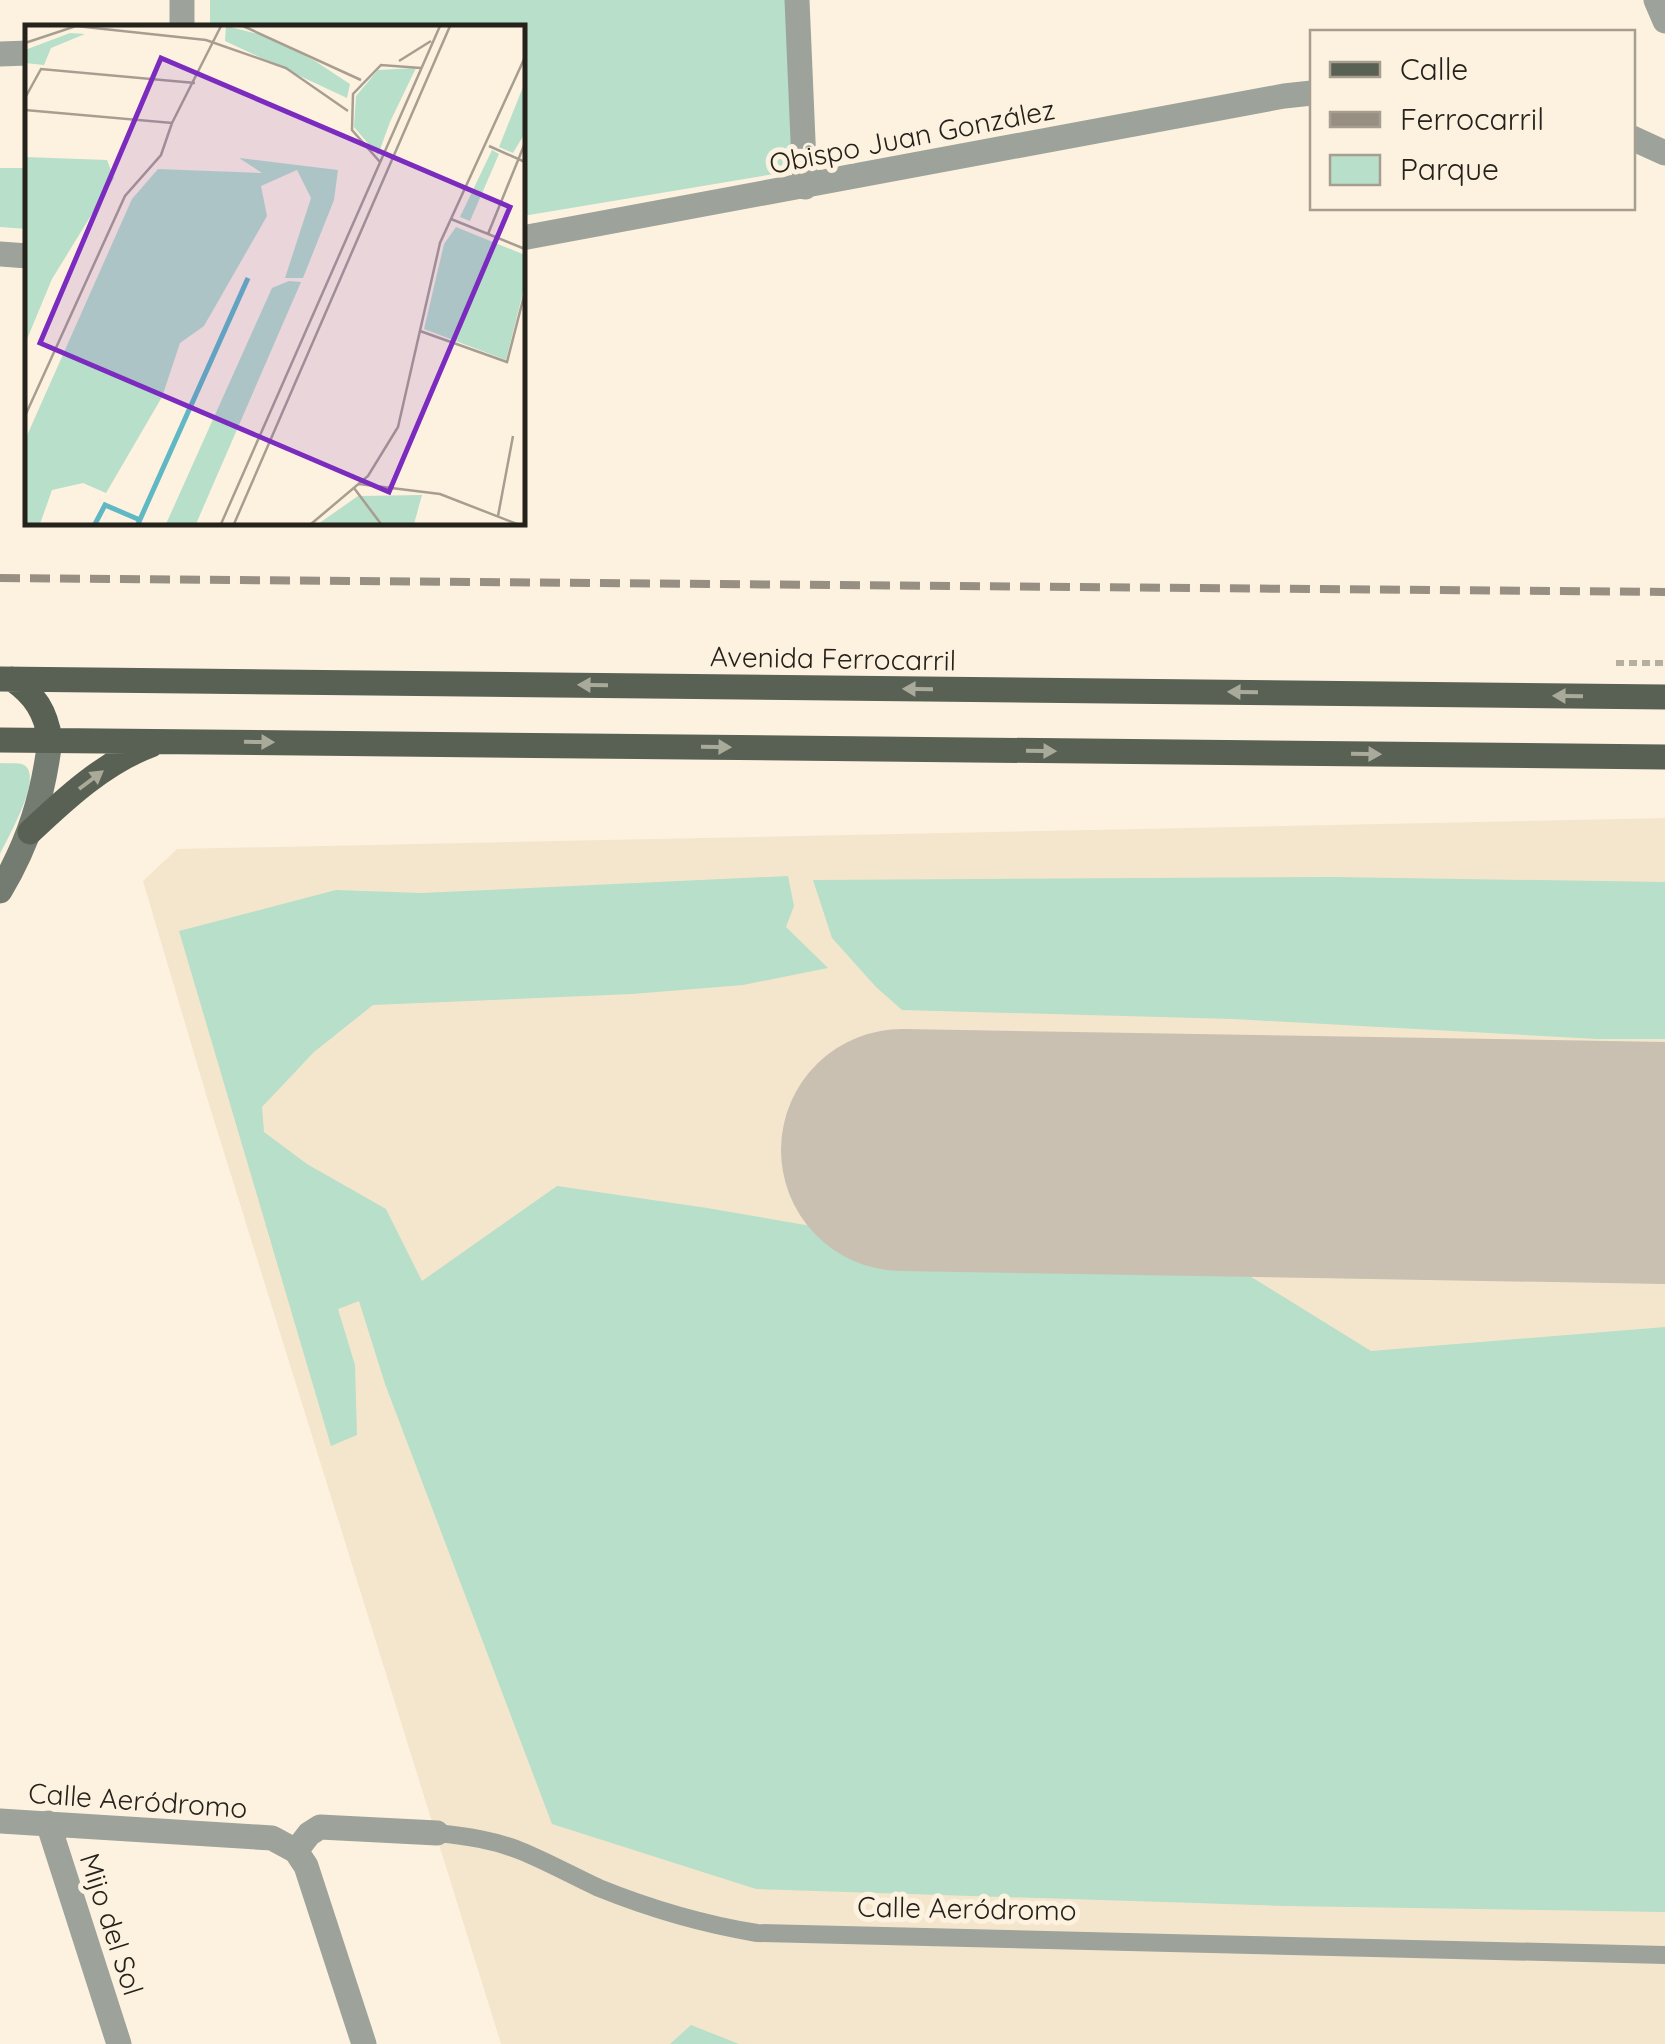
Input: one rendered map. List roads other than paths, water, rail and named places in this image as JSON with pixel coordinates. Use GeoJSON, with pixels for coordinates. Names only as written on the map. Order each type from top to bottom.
{"type":"FeatureCollection","features":[{"type":"Feature","properties":{"kind":"main road","name":"Avenida Ferrocarril"},"geometry":{"type":"LineString","coordinates":[[6,679],[1665,697]]}},
{"type":"Feature","properties":{"kind":"main road"},"geometry":{"type":"LineString","coordinates":[[0,891],[30,832],[46,774],[50,740],[41,708],[33,696],[6,679]]}},
{"type":"Feature","properties":{"kind":"main road"},"geometry":{"type":"LineString","coordinates":[[0,740],[1665,757]]}},
{"type":"Feature","properties":{"kind":"main road"},"geometry":{"type":"LineString","coordinates":[[30,832],[110,766],[161,741]]}},
{"type":"Feature","properties":{"kind":"street"},"geometry":{"type":"LineString","coordinates":[[797,0],[805,186]]}},
{"type":"Feature","properties":{"kind":"street"},"geometry":{"type":"LineString","coordinates":[[1656,0],[1665,22]]}},
{"type":"Feature","properties":{"kind":"street"},"geometry":{"type":"LineString","coordinates":[[0,54],[25,53]]}},
{"type":"Feature","properties":{"kind":"street","name":"Obispo Juan González"},"geometry":{"type":"LineString","coordinates":[[525,237],[1310,92]]}},
{"type":"Feature","properties":{"kind":"street"},"geometry":{"type":"LineString","coordinates":[[1635,139],[1665,153]]}},
{"type":"Feature","properties":{"kind":"street"},"geometry":{"type":"LineString","coordinates":[[0,254],[25,256]]}},
{"type":"Feature","properties":{"kind":"street","name":"Calle Aeródromo"},"geometry":{"type":"LineString","coordinates":[[0,1821],[272,1838],[296,1851],[320,1827],[437,1833]]}},
{"type":"Feature","properties":{"kind":"street","name":"Mijo del Sol"},"geometry":{"type":"LineString","coordinates":[[48,1823],[120,2044]]}},
{"type":"Feature","properties":{"kind":"street"},"geometry":{"type":"LineString","coordinates":[[296,1851],[317,1894],[364,2044]]}},
{"type":"Feature","properties":{"kind":"lane","name":"Calle Aeródromo"},"geometry":{"type":"LineString","coordinates":[[437,1833],[477,1838],[519,1850],[675,1916],[757,1933],[1665,1955]]}},
{"type":"Feature","properties":{"kind":"railway"},"geometry":{"type":"LineString","coordinates":[[0,578],[1665,592]]}}]}
